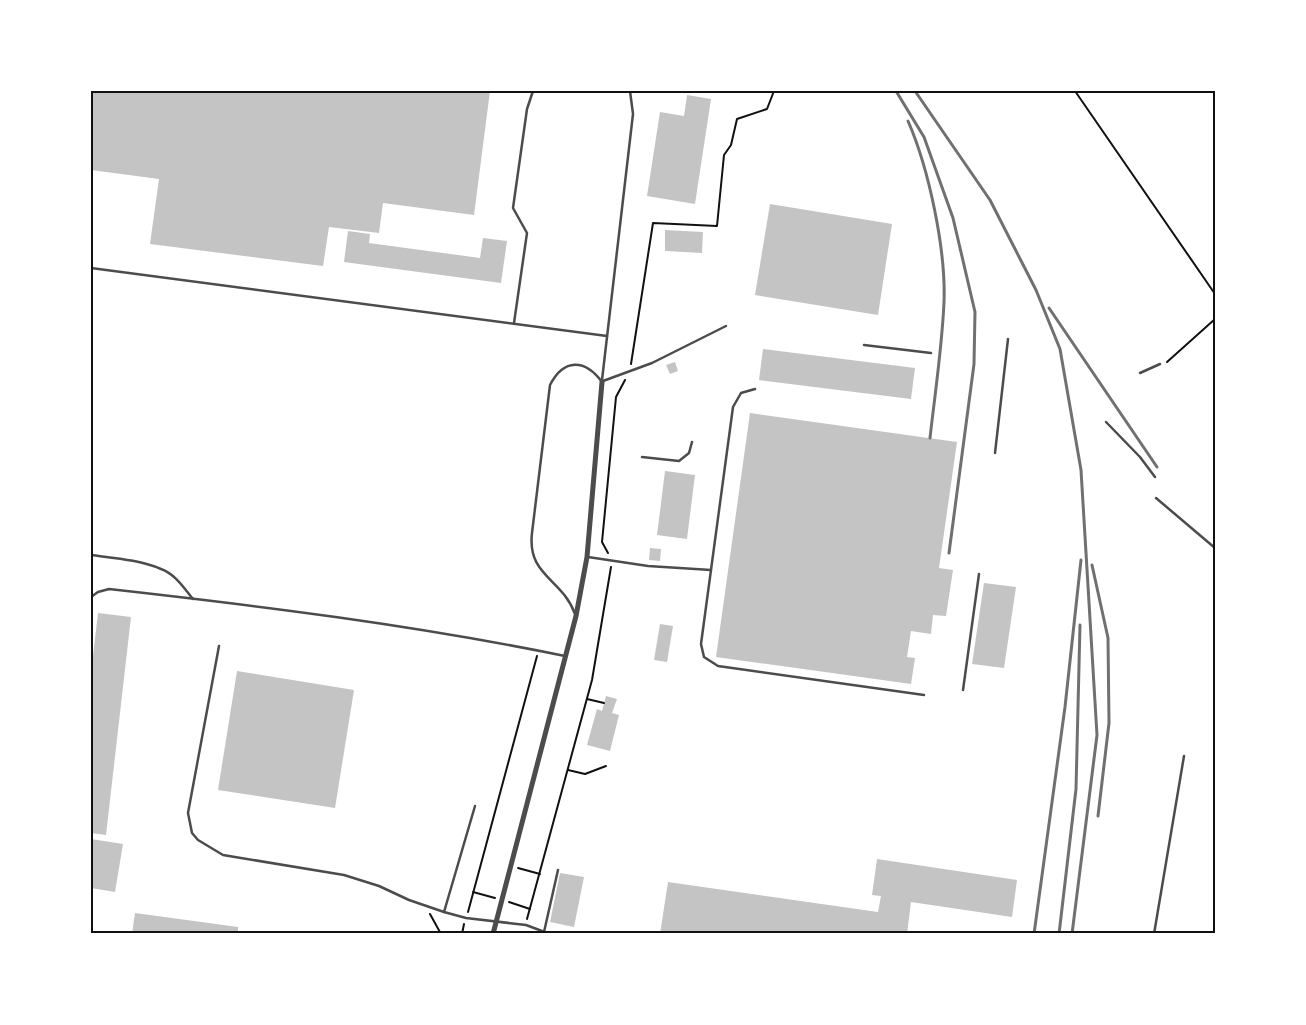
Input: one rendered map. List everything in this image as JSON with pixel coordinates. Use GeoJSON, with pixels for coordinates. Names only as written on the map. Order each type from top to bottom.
{"type":"FeatureCollection","features":[{"type":"Feature","properties":{"kind":"street"},"geometry":{"type":"LineString","coordinates":[[492,934],[576,616],[587,557],[602,382]]}},
{"type":"Feature","properties":{"kind":"lane"},"geometry":{"type":"LineString","coordinates":[[514,324],[527,233],[512,208],[527,109],[533,91]]}},
{"type":"Feature","properties":{"kind":"lane"},"geometry":{"type":"LineString","coordinates":[[602,382],[633,114],[630,91]]}},
{"type":"Feature","properties":{"kind":"lane"},"geometry":{"type":"LineString","coordinates":[[91,268],[607,336]]}},
{"type":"Feature","properties":{"kind":"lane"},"geometry":{"type":"LineString","coordinates":[[602,382],[652,363],[726,326]]}},
{"type":"Feature","properties":{"kind":"lane"},"geometry":{"type":"LineString","coordinates":[[995,453],[1008,339]]}},
{"type":"Feature","properties":{"kind":"lane"},"geometry":{"type":"LineString","coordinates":[[864,345],[930,353]]}},
{"type":"Feature","properties":{"kind":"lane"},"geometry":{"type":"LineString","coordinates":[[576,616],[565,593],[538,567],[532,556],[531,545],[550,385],[562,368],[581,364],[589,368],[602,382]]}},
{"type":"Feature","properties":{"kind":"lane"},"geometry":{"type":"LineString","coordinates":[[1140,373],[1160,364]]}},
{"type":"Feature","properties":{"kind":"lane"},"geometry":{"type":"LineString","coordinates":[[755,389],[741,393],[734,407],[701,651],[708,662],[718,666],[924,695]]}},
{"type":"Feature","properties":{"kind":"lane"},"geometry":{"type":"LineString","coordinates":[[1106,422],[1140,457],[1155,477]]}},
{"type":"Feature","properties":{"kind":"lane"},"geometry":{"type":"LineString","coordinates":[[642,457],[679,461],[689,454],[692,442]]}},
{"type":"Feature","properties":{"kind":"lane"},"geometry":{"type":"LineString","coordinates":[[1156,498],[1215,548]]}},
{"type":"Feature","properties":{"kind":"lane"},"geometry":{"type":"LineString","coordinates":[[91,555],[117,558],[162,569],[180,582],[193,598]]}},
{"type":"Feature","properties":{"kind":"lane"},"geometry":{"type":"LineString","coordinates":[[587,557],[648,566],[711,570]]}},
{"type":"Feature","properties":{"kind":"lane"},"geometry":{"type":"LineString","coordinates":[[963,690],[979,574]]}},
{"type":"Feature","properties":{"kind":"lane"},"geometry":{"type":"LineString","coordinates":[[91,597],[98,592],[109,589],[193,598],[470,637],[566,656]]}},
{"type":"Feature","properties":{"kind":"lane"},"geometry":{"type":"LineString","coordinates":[[219,646],[188,814],[189,824],[198,840],[223,854],[356,878],[424,906],[444,912],[466,918],[526,925],[550,934]]}},
{"type":"Feature","properties":{"kind":"lane"},"geometry":{"type":"LineString","coordinates":[[1154,934],[1184,756]]}},
{"type":"Feature","properties":{"kind":"lane"},"geometry":{"type":"LineString","coordinates":[[444,912],[475,806]]}},
{"type":"Feature","properties":{"kind":"lane"},"geometry":{"type":"LineString","coordinates":[[544,932],[558,870]]}},
{"type":"Feature","properties":{"kind":"path"},"geometry":{"type":"LineString","coordinates":[[526,925],[587,699],[612,561],[602,542],[616,397],[630,372],[653,223],[717,226],[724,155],[731,145],[737,119],[767,109],[774,91]]}},
{"type":"Feature","properties":{"kind":"path"},"geometry":{"type":"LineString","coordinates":[[1075,91],[1215,294]]}},
{"type":"Feature","properties":{"kind":"path"},"geometry":{"type":"LineString","coordinates":[[1160,364],[1171,360],[1215,319]]}},
{"type":"Feature","properties":{"kind":"path"},"geometry":{"type":"LineString","coordinates":[[462,934],[539,650]]}},
{"type":"Feature","properties":{"kind":"path"},"geometry":{"type":"LineString","coordinates":[[587,699],[604,703]]}},
{"type":"Feature","properties":{"kind":"path"},"geometry":{"type":"LineString","coordinates":[[568,770],[585,774],[606,766]]}},
{"type":"Feature","properties":{"kind":"path"},"geometry":{"type":"LineString","coordinates":[[511,867],[540,874]]}},
{"type":"Feature","properties":{"kind":"path"},"geometry":{"type":"LineString","coordinates":[[424,906],[441,934]]}},
{"type":"Feature","properties":{"kind":"building"},"geometry":{"type":"Polygon","coordinates":[[[91,91],[490,91],[474,215],[383,203],[379,233],[329,227],[323,266],[150,244],[159,179],[91,170],[91,91]]]}},
{"type":"Feature","properties":{"kind":"building"},"geometry":{"type":"Polygon","coordinates":[[[687,95],[711,99],[695,204],[647,196],[660,112],[684,116],[687,95]]]}},
{"type":"Feature","properties":{"kind":"building"},"geometry":{"type":"Polygon","coordinates":[[[770,204],[892,224],[878,315],[755,295],[770,204]]]}},
{"type":"Feature","properties":{"kind":"building"},"geometry":{"type":"Polygon","coordinates":[[[665,230],[703,232],[702,253],[665,251],[665,230]]]}},
{"type":"Feature","properties":{"kind":"building"},"geometry":{"type":"Polygon","coordinates":[[[348,231],[370,234],[369,243],[480,258],[483,238],[507,241],[501,283],[344,262],[348,231]]]}},
{"type":"Feature","properties":{"kind":"building"},"geometry":{"type":"Polygon","coordinates":[[[763,349],[915,368],[911,399],[759,380],[763,349]]]}},
{"type":"Feature","properties":{"kind":"building"},"geometry":{"type":"Polygon","coordinates":[[[675,362],[678,371],[670,374],[666,365],[675,362]]]}},
{"type":"Feature","properties":{"kind":"building"},"geometry":{"type":"Polygon","coordinates":[[[750,413],[957,442],[939,568],[953,570],[946,616],[933,615],[931,634],[911,631],[907,657],[915,658],[911,684],[716,657],[750,413]]]}},
{"type":"Feature","properties":{"kind":"building"},"geometry":{"type":"Polygon","coordinates":[[[665,471],[695,475],[687,539],[657,535],[665,471]]]}},
{"type":"Feature","properties":{"kind":"building"},"geometry":{"type":"Polygon","coordinates":[[[650,548],[661,549],[660,561],[649,560],[650,548]]]}},
{"type":"Feature","properties":{"kind":"building"},"geometry":{"type":"Polygon","coordinates":[[[984,583],[1016,587],[1004,668],[972,664],[984,583]]]}},
{"type":"Feature","properties":{"kind":"building"},"geometry":{"type":"Polygon","coordinates":[[[98,613],[131,617],[106,835],[91,833],[91,673],[98,613]]]}},
{"type":"Feature","properties":{"kind":"building"},"geometry":{"type":"Polygon","coordinates":[[[660,624],[673,626],[667,662],[654,660],[660,624]]]}},
{"type":"Feature","properties":{"kind":"building"},"geometry":{"type":"Polygon","coordinates":[[[237,671],[354,690],[335,808],[218,790],[237,671]]]}},
{"type":"Feature","properties":{"kind":"building"},"geometry":{"type":"Polygon","coordinates":[[[606,696],[617,699],[612,713],[619,715],[610,751],[587,745],[597,709],[602,711],[606,696]]]}},
{"type":"Feature","properties":{"kind":"building"},"geometry":{"type":"Polygon","coordinates":[[[91,839],[123,844],[115,892],[91,888],[91,839]]]}},
{"type":"Feature","properties":{"kind":"building"},"geometry":{"type":"Polygon","coordinates":[[[877,859],[1017,880],[1012,917],[911,902],[907,934],[660,934],[668,882],[878,912],[881,896],[872,895],[877,859]]]}},
{"type":"Feature","properties":{"kind":"building"},"geometry":{"type":"Polygon","coordinates":[[[560,873],[584,877],[574,927],[550,922],[560,873]]]}},
{"type":"Feature","properties":{"kind":"building"},"geometry":{"type":"Polygon","coordinates":[[[135,913],[238,927],[238,934],[132,934],[135,913]]]}},
{"type":"Feature","properties":{"kind":"railway"},"geometry":{"type":"LineString","coordinates":[[896,91],[924,137],[953,218],[975,312],[974,364],[949,553]]}},
{"type":"Feature","properties":{"kind":"railway"},"geometry":{"type":"LineString","coordinates":[[915,91],[990,200],[1036,290],[1060,349],[1081,470],[1097,735],[1072,934]]}},
{"type":"Feature","properties":{"kind":"railway"},"geometry":{"type":"LineString","coordinates":[[908,121],[923,162],[935,210],[944,281],[942,336],[930,438]]}},
{"type":"Feature","properties":{"kind":"railway"},"geometry":{"type":"LineString","coordinates":[[1049,308],[1157,467]]}},
{"type":"Feature","properties":{"kind":"railway"},"geometry":{"type":"LineString","coordinates":[[1034,934],[1065,707],[1081,560]]}},
{"type":"Feature","properties":{"kind":"railway"},"geometry":{"type":"LineString","coordinates":[[1092,565],[1108,638],[1109,723],[1098,816]]}},
{"type":"Feature","properties":{"kind":"railway"},"geometry":{"type":"LineString","coordinates":[[1059,934],[1076,789],[1080,625]]}}]}
